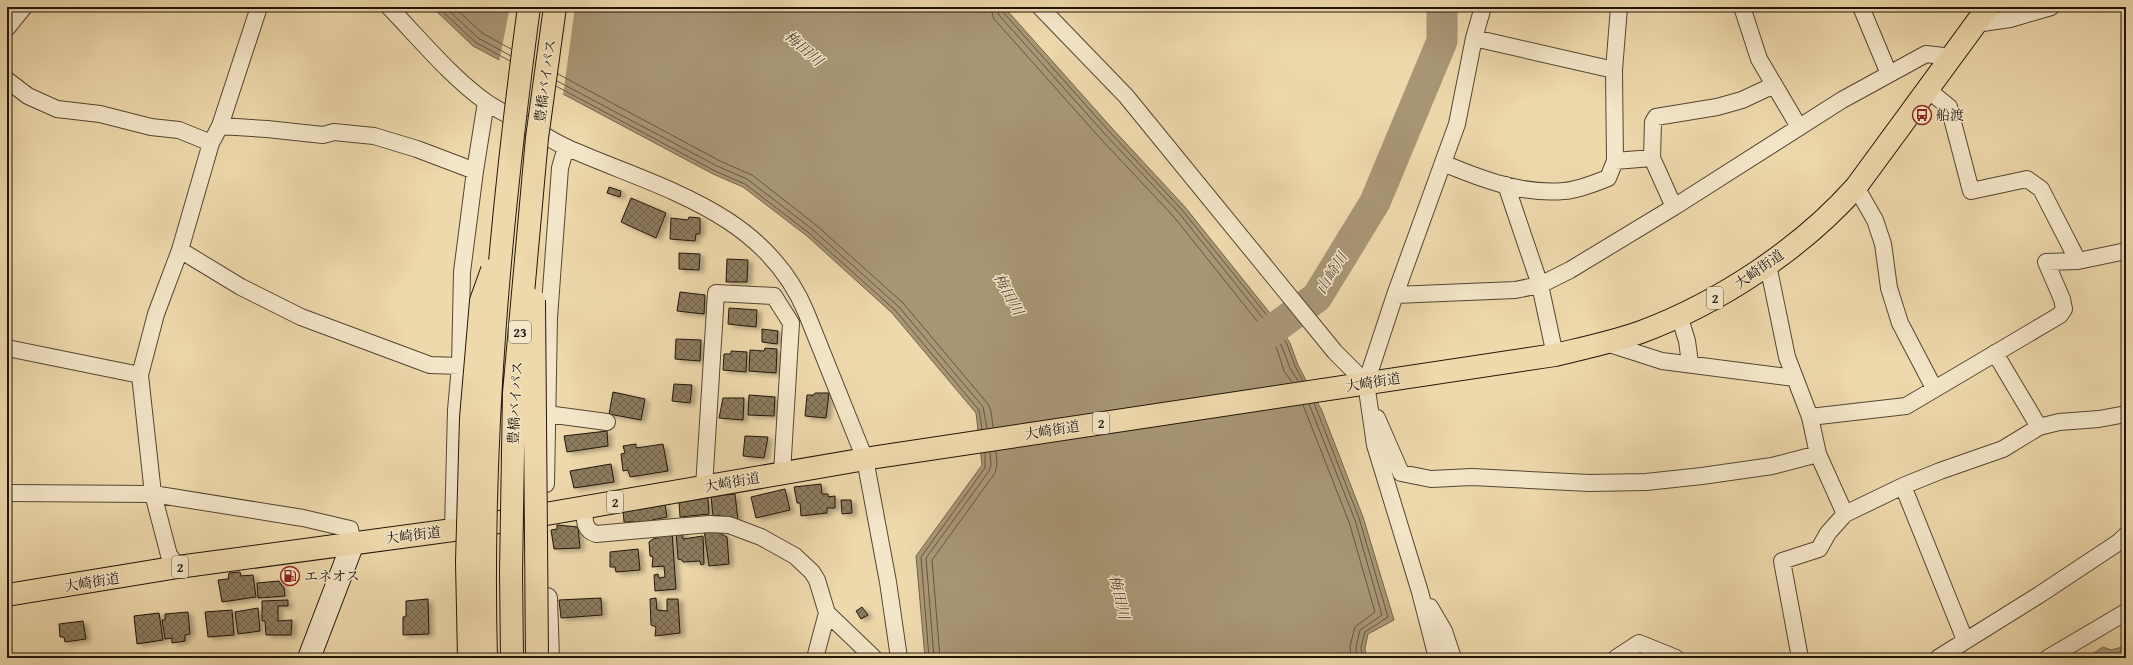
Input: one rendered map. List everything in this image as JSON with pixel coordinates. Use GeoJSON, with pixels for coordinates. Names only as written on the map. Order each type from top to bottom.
{"type":"FeatureCollection","features":[{"type":"Feature","properties":{"kind":"main road","name":"豊橋バイパス"},"geometry":{"type":"LineString","coordinates":[[486,658],[484,567],[490,393],[512,129],[529,7]]}},
{"type":"Feature","properties":{"kind":"main road","name":"豊橋バイパス"},"geometry":{"type":"LineString","coordinates":[[512,658],[511,572],[514,393],[537,138],[555,7]]}},
{"type":"Feature","properties":{"kind":"main road","name":"大崎街道"},"geometry":{"type":"LineString","coordinates":[[7,596],[178,567],[453,530],[871,458],[1325,390],[1366,388],[1555,354],[1606,343],[1641,332],[1717,297],[1768,265],[1840,205],[1856,187],[1982,16]]}},
{"type":"Feature","properties":{"kind":"main road","name":"23"},"geometry":{"type":"LineString","coordinates":[[530,223],[535,319],[538,658]]}},
{"type":"Feature","properties":{"kind":"main road","name":"23"},"geometry":{"type":"LineString","coordinates":[[469,658],[467,562],[468,481],[477,336],[481,301],[502,241]]}},
{"type":"Feature","properties":{"kind":"main road"},"geometry":{"type":"LineString","coordinates":[[309,658],[353,543]]}},
{"type":"Feature","properties":{"kind":"street"},"geometry":{"type":"LineString","coordinates":[[7,28],[24,7]]}},
{"type":"Feature","properties":{"kind":"street"},"geometry":{"type":"LineString","coordinates":[[178,567],[169,556],[153,494],[140,375],[156,314],[180,250],[211,144],[220,126],[259,7]]}},
{"type":"Feature","properties":{"kind":"street"},"geometry":{"type":"LineString","coordinates":[[389,7],[449,70],[486,102],[566,147],[680,194],[718,213],[746,232],[761,246],[798,291],[871,458],[899,658]]}},
{"type":"Feature","properties":{"kind":"street"},"geometry":{"type":"LineString","coordinates":[[1040,7],[1126,96],[1366,388],[1401,473],[1431,479],[1472,477],[1589,482],[1646,482],[1772,466],[1818,454]]}},
{"type":"Feature","properties":{"kind":"street"},"geometry":{"type":"LineString","coordinates":[[1437,658],[1420,592],[1375,445],[1366,388],[1395,295],[1457,124],[1474,38],[1483,7]]}},
{"type":"Feature","properties":{"kind":"street"},"geometry":{"type":"LineString","coordinates":[[1443,163],[1470,175],[1534,192],[1566,191],[1608,178],[1614,161],[1614,70],[1619,7]]}},
{"type":"Feature","properties":{"kind":"street"},"geometry":{"type":"LineString","coordinates":[[1742,7],[1759,59],[1798,127]]}},
{"type":"Feature","properties":{"kind":"street"},"geometry":{"type":"LineString","coordinates":[[1861,7],[1889,74]]}},
{"type":"Feature","properties":{"kind":"street"},"geometry":{"type":"LineString","coordinates":[[1982,16],[2010,19],[2051,7]]}},
{"type":"Feature","properties":{"kind":"street"},"geometry":{"type":"LineString","coordinates":[[1474,38],[1614,70]]}},
{"type":"Feature","properties":{"kind":"street"},"geometry":{"type":"LineString","coordinates":[[1395,295],[1516,290],[1540,285],[1570,270],[1674,207],[1842,100],[1926,54],[1952,57]]}},
{"type":"Feature","properties":{"kind":"street"},"geometry":{"type":"LineString","coordinates":[[7,80],[28,96],[58,109],[100,114],[150,127],[179,130],[211,144]]}},
{"type":"Feature","properties":{"kind":"street"},"geometry":{"type":"LineString","coordinates":[[1674,207],[1652,158],[1653,122],[1656,117],[1717,107],[1742,100],[1774,85]]}},
{"type":"Feature","properties":{"kind":"street"},"geometry":{"type":"LineString","coordinates":[[1928,90],[1949,107],[1971,191],[2027,179],[2041,189],[2078,261]]}},
{"type":"Feature","properties":{"kind":"street"},"geometry":{"type":"LineString","coordinates":[[453,530],[456,418],[460,366],[462,272],[475,171],[486,102]]}},
{"type":"Feature","properties":{"kind":"street"},"geometry":{"type":"LineString","coordinates":[[220,126],[324,135],[334,132],[374,136],[417,149],[475,171]]}},
{"type":"Feature","properties":{"kind":"street"},"geometry":{"type":"LineString","coordinates":[[549,658],[545,514],[549,318],[560,168],[566,147]]}},
{"type":"Feature","properties":{"kind":"street"},"geometry":{"type":"LineString","coordinates":[[1614,161],[1652,158]]}},
{"type":"Feature","properties":{"kind":"street"},"geometry":{"type":"LineString","coordinates":[[1506,185],[1540,285],[1555,354]]}},
{"type":"Feature","properties":{"kind":"street"},"geometry":{"type":"LineString","coordinates":[[1856,187],[1875,220],[1883,244],[1889,288],[1900,323],[1934,388]]}},
{"type":"Feature","properties":{"kind":"street"},"geometry":{"type":"LineString","coordinates":[[180,250],[241,287],[301,317],[430,365],[460,366]]}},
{"type":"Feature","properties":{"kind":"street"},"geometry":{"type":"LineString","coordinates":[[1810,417],[1906,406],[1934,388],[2060,315],[2064,309],[2062,299],[2046,262],[2078,261],[2126,251]]}},
{"type":"Feature","properties":{"kind":"street"},"geometry":{"type":"LineString","coordinates":[[1768,265],[1787,357],[1810,417],[1818,454],[1845,514]]}},
{"type":"Feature","properties":{"kind":"street"},"geometry":{"type":"LineString","coordinates":[[704,486],[716,293],[774,296],[791,323],[782,473]]}},
{"type":"Feature","properties":{"kind":"street"},"geometry":{"type":"LineString","coordinates":[[1679,315],[1687,341],[1690,363]]}},
{"type":"Feature","properties":{"kind":"street"},"geometry":{"type":"LineString","coordinates":[[1606,343],[1662,361],[1690,363],[1795,378]]}},
{"type":"Feature","properties":{"kind":"street"},"geometry":{"type":"LineString","coordinates":[[7,348],[140,375]]}},
{"type":"Feature","properties":{"kind":"street"},"geometry":{"type":"LineString","coordinates":[[1995,353],[2039,427]]}},
{"type":"Feature","properties":{"kind":"street"},"geometry":{"type":"LineString","coordinates":[[547,414],[606,422]]}},
{"type":"Feature","properties":{"kind":"street"},"geometry":{"type":"LineString","coordinates":[[1800,658],[1782,561],[1819,549],[1828,533],[1845,514],[1940,470],[2003,449],[2039,427],[2059,422],[2100,419],[2126,414]]}},
{"type":"Feature","properties":{"kind":"street"},"geometry":{"type":"LineString","coordinates":[[1903,486],[1964,640]]}},
{"type":"Feature","properties":{"kind":"street"},"geometry":{"type":"LineString","coordinates":[[7,493],[153,494],[303,518],[343,527],[350,529],[353,543]]}},
{"type":"Feature","properties":{"kind":"street"},"geometry":{"type":"LineString","coordinates":[[584,508],[586,525],[589,531],[596,534],[710,524],[729,525],[756,534],[795,556],[812,572],[817,580],[827,613],[874,658]]}},
{"type":"Feature","properties":{"kind":"street"},"geometry":{"type":"LineString","coordinates":[[1938,658],[1964,640],[2039,595],[2119,542],[2126,535]]}},
{"type":"Feature","properties":{"kind":"street"},"geometry":{"type":"LineString","coordinates":[[1420,592],[1444,631],[1453,658]]}},
{"type":"Feature","properties":{"kind":"street"},"geometry":{"type":"LineString","coordinates":[[2048,658],[2126,612]]}},
{"type":"Feature","properties":{"kind":"street"},"geometry":{"type":"LineString","coordinates":[[815,658],[827,613]]}},
{"type":"Feature","properties":{"kind":"street"},"geometry":{"type":"LineString","coordinates":[[1616,658],[1639,643],[1676,658]]}},
{"type":"Feature","properties":{"kind":"water","name":"梅田川"},"geometry":{"type":"Polygon","coordinates":[[[432,7],[1004,7],[1110,126],[1185,207],[1273,317],[1290,343],[1298,365],[1322,411],[1363,517],[1394,620],[1368,634],[1365,648],[1366,658],[925,658],[916,556],[982,465],[976,413],[892,313],[807,236],[743,187],[713,174],[473,46],[432,7]]]}},
{"type":"Feature","properties":{"kind":"water"},"geometry":{"type":"Polygon","coordinates":[[[2126,646],[2126,658],[2086,658],[2103,647],[2111,650],[2126,646]]]}},
{"type":"Feature","properties":{"kind":"pier"},"geometry":{"type":"Polygon","coordinates":[[[510,7],[575,7],[563,96],[499,62],[510,7]]]}},
{"type":"Feature","properties":{"kind":"building"},"geometry":{"type":"Polygon","coordinates":[[[609,187],[621,191],[620,197],[607,193],[609,187]]]}},
{"type":"Feature","properties":{"kind":"building"},"geometry":{"type":"Polygon","coordinates":[[[631,198],[666,213],[656,238],[621,222],[631,198]]]}},
{"type":"Feature","properties":{"kind":"building"},"geometry":{"type":"Polygon","coordinates":[[[689,217],[700,218],[700,234],[696,234],[695,241],[670,239],[671,218],[688,220],[689,217]]]}},
{"type":"Feature","properties":{"kind":"building"},"geometry":{"type":"Polygon","coordinates":[[[679,253],[700,254],[699,270],[679,269],[679,253]]]}},
{"type":"Feature","properties":{"kind":"building"},"geometry":{"type":"Polygon","coordinates":[[[727,259],[748,260],[747,282],[726,282],[727,259]]]}},
{"type":"Feature","properties":{"kind":"building"},"geometry":{"type":"Polygon","coordinates":[[[680,292],[705,295],[704,314],[677,311],[680,292]]]}},
{"type":"Feature","properties":{"kind":"building"},"geometry":{"type":"Polygon","coordinates":[[[729,308],[757,310],[756,327],[728,324],[729,308]]]}},
{"type":"Feature","properties":{"kind":"building"},"geometry":{"type":"Polygon","coordinates":[[[762,329],[778,331],[777,344],[762,342],[762,329]]]}},
{"type":"Feature","properties":{"kind":"building"},"geometry":{"type":"Polygon","coordinates":[[[676,339],[701,340],[700,361],[675,359],[676,339]]]}},
{"type":"Feature","properties":{"kind":"building"},"geometry":{"type":"Polygon","coordinates":[[[765,348],[777,349],[776,373],[749,371],[750,350],[764,351],[765,348]]]}},
{"type":"Feature","properties":{"kind":"building"},"geometry":{"type":"Polygon","coordinates":[[[731,351],[747,352],[746,372],[723,370],[724,354],[731,354],[731,351]]]}},
{"type":"Feature","properties":{"kind":"building"},"geometry":{"type":"Polygon","coordinates":[[[674,384],[692,385],[690,403],[672,401],[674,384]]]}},
{"type":"Feature","properties":{"kind":"building"},"geometry":{"type":"Polygon","coordinates":[[[613,392],[645,399],[641,420],[609,414],[613,392]]]}},
{"type":"Feature","properties":{"kind":"building"},"geometry":{"type":"Polygon","coordinates":[[[815,393],[829,393],[826,418],[805,416],[807,395],[814,395],[815,393]]]}},
{"type":"Feature","properties":{"kind":"building"},"geometry":{"type":"Polygon","coordinates":[[[749,395],[775,397],[774,416],[748,415],[749,395]]]}},
{"type":"Feature","properties":{"kind":"building"},"geometry":{"type":"Polygon","coordinates":[[[723,398],[744,398],[743,420],[719,418],[723,398]]]}},
{"type":"Feature","properties":{"kind":"building"},"geometry":{"type":"Polygon","coordinates":[[[607,431],[608,446],[567,452],[564,436],[607,431]]]}},
{"type":"Feature","properties":{"kind":"building"},"geometry":{"type":"Polygon","coordinates":[[[745,436],[768,437],[764,458],[743,456],[745,436]]]}},
{"type":"Feature","properties":{"kind":"building"},"geometry":{"type":"Polygon","coordinates":[[[636,444],[636,448],[663,444],[668,471],[630,477],[628,470],[623,471],[621,454],[625,453],[623,446],[636,444]]]}},
{"type":"Feature","properties":{"kind":"building"},"geometry":{"type":"Polygon","coordinates":[[[611,464],[614,482],[574,488],[570,471],[611,464]]]}},
{"type":"Feature","properties":{"kind":"building"},"geometry":{"type":"Polygon","coordinates":[[[821,484],[822,494],[828,494],[828,497],[835,496],[835,508],[827,508],[827,513],[801,516],[800,503],[797,503],[794,487],[821,484]]]}},
{"type":"Feature","properties":{"kind":"building"},"geometry":{"type":"Polygon","coordinates":[[[785,489],[790,510],[756,518],[751,497],[785,489]]]}},
{"type":"Feature","properties":{"kind":"building"},"geometry":{"type":"Polygon","coordinates":[[[735,494],[738,520],[732,520],[732,517],[721,519],[720,515],[713,516],[711,496],[735,494]]]}},
{"type":"Feature","properties":{"kind":"building"},"geometry":{"type":"Polygon","coordinates":[[[708,498],[709,514],[680,517],[679,501],[708,498]]]}},
{"type":"Feature","properties":{"kind":"building"},"geometry":{"type":"Polygon","coordinates":[[[841,500],[851,500],[852,513],[842,514],[841,500]]]}},
{"type":"Feature","properties":{"kind":"building"},"geometry":{"type":"Polygon","coordinates":[[[665,504],[667,517],[652,520],[651,522],[624,522],[623,510],[665,504]]]}},
{"type":"Feature","properties":{"kind":"building"},"geometry":{"type":"Polygon","coordinates":[[[557,525],[578,527],[580,548],[554,549],[551,530],[557,529],[557,525]]]}},
{"type":"Feature","properties":{"kind":"building"},"geometry":{"type":"Polygon","coordinates":[[[704,530],[721,530],[721,534],[727,537],[729,564],[709,566],[704,530]]]}},
{"type":"Feature","properties":{"kind":"building"},"geometry":{"type":"Polygon","coordinates":[[[676,531],[682,531],[683,539],[703,536],[704,564],[701,565],[700,561],[683,562],[682,560],[678,559],[676,531]]]}},
{"type":"Feature","properties":{"kind":"building"},"geometry":{"type":"Polygon","coordinates":[[[672,532],[676,589],[655,591],[654,575],[658,574],[659,578],[665,577],[664,566],[652,567],[653,557],[650,556],[649,542],[658,538],[659,533],[672,532]]]}},
{"type":"Feature","properties":{"kind":"building"},"geometry":{"type":"Polygon","coordinates":[[[638,549],[640,570],[616,572],[615,567],[610,567],[610,552],[638,549]]]}},
{"type":"Feature","properties":{"kind":"building"},"geometry":{"type":"Polygon","coordinates":[[[240,572],[241,576],[253,575],[256,597],[222,602],[218,580],[228,579],[229,573],[240,572]]]}},
{"type":"Feature","properties":{"kind":"building"},"geometry":{"type":"Polygon","coordinates":[[[279,581],[284,588],[285,596],[258,598],[257,583],[279,581]]]}},
{"type":"Feature","properties":{"kind":"building"},"geometry":{"type":"Polygon","coordinates":[[[601,598],[602,615],[561,618],[559,600],[601,598]]]}},
{"type":"Feature","properties":{"kind":"building"},"geometry":{"type":"Polygon","coordinates":[[[656,598],[657,610],[667,611],[667,599],[678,599],[680,633],[655,636],[656,627],[651,625],[650,599],[656,598]]]}},
{"type":"Feature","properties":{"kind":"building"},"geometry":{"type":"Polygon","coordinates":[[[428,599],[429,634],[403,635],[403,617],[406,616],[406,601],[428,599]]]}},
{"type":"Feature","properties":{"kind":"building"},"geometry":{"type":"Polygon","coordinates":[[[288,600],[288,606],[278,606],[278,621],[292,620],[291,635],[266,635],[265,621],[262,621],[262,601],[288,600]]]}},
{"type":"Feature","properties":{"kind":"building"},"geometry":{"type":"Polygon","coordinates":[[[862,607],[868,615],[861,619],[856,611],[862,607]]]}},
{"type":"Feature","properties":{"kind":"building"},"geometry":{"type":"Polygon","coordinates":[[[258,608],[260,631],[238,634],[235,612],[258,608]]]}},
{"type":"Feature","properties":{"kind":"building"},"geometry":{"type":"Polygon","coordinates":[[[232,610],[234,635],[208,637],[205,612],[232,610]]]}},
{"type":"Feature","properties":{"kind":"building"},"geometry":{"type":"Polygon","coordinates":[[[188,612],[190,634],[185,635],[185,641],[172,643],[172,638],[165,639],[162,620],[165,620],[165,614],[188,612]]]}},
{"type":"Feature","properties":{"kind":"building"},"geometry":{"type":"Polygon","coordinates":[[[159,613],[163,640],[137,644],[134,616],[159,613]]]}},
{"type":"Feature","properties":{"kind":"building"},"geometry":{"type":"Polygon","coordinates":[[[83,621],[86,639],[65,642],[64,637],[60,637],[59,624],[83,621]]]}},
{"type":"Feature","properties":{"kind":"waterway","name":"山崎川"},"geometry":{"type":"LineString","coordinates":[[1245,350],[1317,297],[1375,202],[1442,41],[1442,7]]}},
{"type":"Feature","properties":{"kind":"place","name":"船渡"},"geometry":{"type":"Point","coordinates":[1922,115]}},
{"type":"Feature","properties":{"kind":"place","name":"エネオス"},"geometry":{"type":"Point","coordinates":[290,576]}}]}
